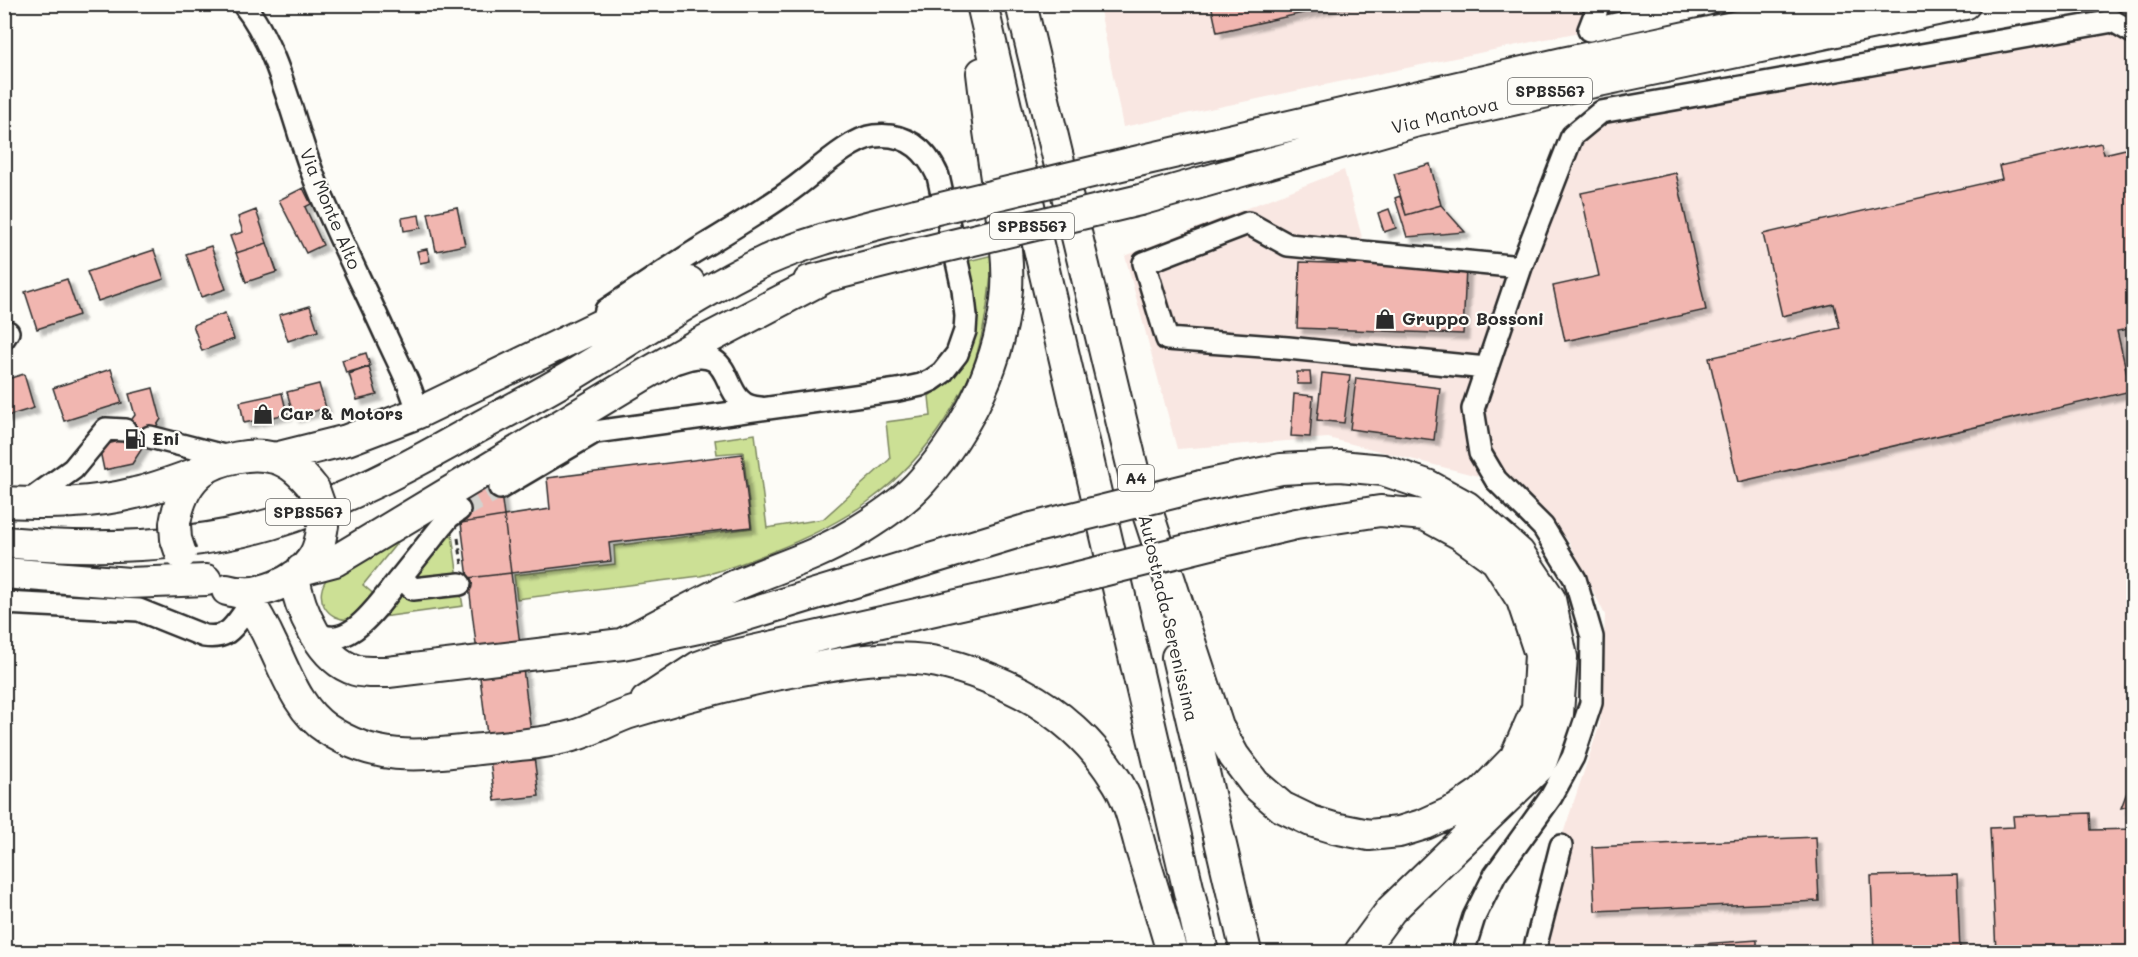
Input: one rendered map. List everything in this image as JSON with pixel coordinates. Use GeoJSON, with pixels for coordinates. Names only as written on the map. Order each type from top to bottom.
{"type":"FeatureCollection","features":[{"type":"Feature","properties":{"kind":"highway"},"geometry":{"type":"LineString","coordinates":[[622,644],[734,586],[799,560],[857,531],[881,515],[921,482],[946,452],[970,413],[990,368],[1002,323],[1007,289],[1007,249],[989,135],[974,4]]}},
{"type":"Feature","properties":{"kind":"highway","name":"A4"},"geometry":{"type":"LineString","coordinates":[[982,4],[1203,952]]}},
{"type":"Feature","properties":{"kind":"highway","name":"Autostrada Serenissima"},"geometry":{"type":"LineString","coordinates":[[1022,4],[1135,474],[1246,952]]}},
{"type":"Feature","properties":{"kind":"highway","name":"Via Mantova"},"geometry":{"type":"LineString","coordinates":[[803,246],[916,214],[1130,163],[1562,63],[1842,4]]}},
{"type":"Feature","properties":{"kind":"highway","name":"Via Mantova"},"geometry":{"type":"LineString","coordinates":[[828,276],[1140,200],[1414,122],[1965,4]]}},
{"type":"Feature","properties":{"kind":"highway"},"geometry":{"type":"LineString","coordinates":[[275,458],[347,441],[418,414],[708,273],[749,259],[803,246]]}},
{"type":"Feature","properties":{"kind":"highway","name":"SPBS567"},"geometry":{"type":"LineString","coordinates":[[4,542],[87,547],[187,541],[268,525],[308,512],[398,473],[580,371],[707,292],[764,262],[803,246]]}},
{"type":"Feature","properties":{"kind":"highway"},"geometry":{"type":"LineString","coordinates":[[247,598],[278,585],[298,573],[335,561],[644,375],[828,276]]}},
{"type":"Feature","properties":{"kind":"highway","name":"SPBS567"},"geometry":{"type":"LineString","coordinates":[[580,371],[741,302],[828,276]]}},
{"type":"Feature","properties":{"kind":"highway"},"geometry":{"type":"LineString","coordinates":[[15,502],[70,503],[111,499],[138,493],[233,459],[258,456],[275,458],[293,467],[304,477],[314,489],[321,509],[323,525],[320,542],[314,556],[298,573],[296,593],[312,629],[325,647],[343,665],[356,671],[388,672],[622,644],[717,624],[1032,528],[1201,486],[1281,470],[1340,466],[1383,470],[1427,485],[1467,507],[1519,553],[1550,599],[1562,657],[1558,714],[1540,766],[1391,910],[1360,952]]}},
{"type":"Feature","properties":{"kind":"highway"},"geometry":{"type":"LineString","coordinates":[[202,471],[183,495],[178,509],[175,524],[181,554],[206,580],[247,598],[292,684],[312,715],[325,728],[342,738],[397,756],[420,756],[533,744],[574,736],[629,713],[766,676],[847,662],[887,658],[926,660],[968,670],[1002,683],[1036,701],[1059,717],[1099,756],[1116,779],[1128,803],[1172,952]]}},
{"type":"Feature","properties":{"kind":"highway"},"geometry":{"type":"LineString","coordinates":[[629,713],[683,675],[715,660],[1050,584],[1219,542],[1296,525],[1380,511],[1425,514],[1460,534],[1496,560],[1522,600],[1540,654],[1536,708],[1515,758],[1482,792],[1456,810],[1425,824],[1399,832],[1369,835],[1334,828],[1311,821],[1282,807],[1255,784],[1234,756],[1218,726],[1135,474]]}},
{"type":"Feature","properties":{"kind":"highway"},"geometry":{"type":"LineString","coordinates":[[4,573],[129,583],[206,580]]}},
{"type":"Feature","properties":{"kind":"street","name":"Via Monte Alto"},"geometry":{"type":"LineString","coordinates":[[243,4],[271,50],[317,184],[416,402],[418,414]]}},
{"type":"Feature","properties":{"kind":"street"},"geometry":{"type":"LineString","coordinates":[[1599,4],[1589,30],[1708,4]]}},
{"type":"Feature","properties":{"kind":"street"},"geometry":{"type":"LineString","coordinates":[[1462,952],[1474,917],[1495,875],[1551,797],[1573,757],[1591,704],[1592,638],[1575,579],[1543,527],[1497,480],[1480,453],[1473,409],[1521,267],[1572,136],[1601,112],[2113,21],[2133,33]]}},
{"type":"Feature","properties":{"kind":"street"},"geometry":{"type":"LineString","coordinates":[[500,488],[595,432],[921,385],[942,373],[957,354],[965,331],[965,303],[938,176],[931,160],[920,148],[905,139],[888,135],[872,136],[854,143],[786,194],[519,365]]}},
{"type":"Feature","properties":{"kind":"street"},"geometry":{"type":"LineString","coordinates":[[1486,368],[1288,348],[1167,339],[1144,263],[1248,222],[1288,245],[1521,267]]}},
{"type":"Feature","properties":{"kind":"street"},"geometry":{"type":"LineString","coordinates":[[644,375],[684,360],[704,357],[721,365],[727,373],[738,400],[746,405],[764,408]]}},
{"type":"Feature","properties":{"kind":"street"},"geometry":{"type":"LineString","coordinates":[[705,415],[721,408],[726,400],[730,383]]}},
{"type":"Feature","properties":{"kind":"street"},"geometry":{"type":"LineString","coordinates":[[15,502],[73,469],[106,429],[125,430]]}},
{"type":"Feature","properties":{"kind":"street"},"geometry":{"type":"LineString","coordinates":[[150,437],[233,459]]}},
{"type":"Feature","properties":{"kind":"street"},"geometry":{"type":"LineString","coordinates":[[312,629],[324,637],[333,638],[351,633],[363,623],[448,517],[457,511]]}},
{"type":"Feature","properties":{"kind":"street"},"geometry":{"type":"LineString","coordinates":[[401,577],[413,589],[461,577]]}},
{"type":"Feature","properties":{"kind":"street"},"geometry":{"type":"LineString","coordinates":[[4,603],[139,610],[204,636],[213,637],[225,635],[231,630],[247,598]]}},
{"type":"Feature","properties":{"kind":"street"},"geometry":{"type":"LineString","coordinates":[[1534,952],[1561,846]]}},
{"type":"Feature","properties":{"kind":"path"},"geometry":{"type":"LineString","coordinates":[[457,511],[461,577]]}},
{"type":"Feature","properties":{"kind":"shaded area"},"geometry":{"type":"Polygon","coordinates":[[[1099,5],[1599,5],[1589,30],[1123,127],[1099,5]]]}},
{"type":"Feature","properties":{"kind":"shaded area"},"geometry":{"type":"Polygon","coordinates":[[[2133,19],[2133,952],[1523,952],[1600,724],[1605,615],[1569,542],[1521,487],[1328,438],[1177,449],[1125,256],[1344,170],[1364,245],[1512,255],[1572,136],[1601,112],[2133,19]]]}},
{"type":"Feature","properties":{"kind":"green space"},"geometry":{"type":"Polygon","coordinates":[[[993,255],[983,329],[976,357],[965,385],[928,444],[909,466],[868,502],[822,530],[718,572],[517,599],[514,575],[615,564],[614,546],[752,528],[743,452],[717,454],[715,440],[755,434],[767,528],[823,519],[890,459],[886,422],[931,416],[929,396],[941,387],[973,294],[968,261],[993,255]]]}},
{"type":"Feature","properties":{"kind":"green space"},"geometry":{"type":"Polygon","coordinates":[[[413,523],[363,585],[376,596],[352,619],[335,617],[329,612],[324,606],[321,592],[329,576],[413,523]]]}},
{"type":"Feature","properties":{"kind":"green space"},"geometry":{"type":"Polygon","coordinates":[[[451,527],[458,578],[418,579],[416,572],[451,527]]]}},
{"type":"Feature","properties":{"kind":"green space"},"geometry":{"type":"Polygon","coordinates":[[[460,589],[463,606],[375,618],[390,598],[460,589]]]}},
{"type":"Feature","properties":{"kind":"building"},"geometry":{"type":"Polygon","coordinates":[[[1211,4],[1344,4],[1217,32],[1211,4]]]}},
{"type":"Feature","properties":{"kind":"building"},"geometry":{"type":"Polygon","coordinates":[[[2101,143],[2104,154],[2134,147],[2134,328],[2117,331],[2131,391],[1738,482],[1709,358],[1840,328],[1834,304],[1782,316],[1763,234],[2002,179],[1999,166],[2101,143]]]}},
{"type":"Feature","properties":{"kind":"building"},"geometry":{"type":"Polygon","coordinates":[[[1430,164],[1441,205],[1406,215],[1394,174],[1430,164]]]}},
{"type":"Feature","properties":{"kind":"building"},"geometry":{"type":"Polygon","coordinates":[[[1676,173],[1706,310],[1565,341],[1553,286],[1599,276],[1581,193],[1676,173]]]}},
{"type":"Feature","properties":{"kind":"building"},"geometry":{"type":"Polygon","coordinates":[[[303,188],[311,204],[305,207],[323,245],[306,253],[279,200],[303,188]]]}},
{"type":"Feature","properties":{"kind":"building"},"geometry":{"type":"Polygon","coordinates":[[[1400,196],[1406,215],[1441,205],[1465,232],[1407,237],[1395,198],[1400,196]]]}},
{"type":"Feature","properties":{"kind":"building"},"geometry":{"type":"Polygon","coordinates":[[[457,207],[465,245],[436,251],[428,213],[457,207]]]}},
{"type":"Feature","properties":{"kind":"building"},"geometry":{"type":"Polygon","coordinates":[[[1389,209],[1396,228],[1384,232],[1378,213],[1389,209]]]}},
{"type":"Feature","properties":{"kind":"building"},"geometry":{"type":"Polygon","coordinates":[[[256,210],[267,243],[236,253],[230,236],[243,232],[238,217],[256,210]]]}},
{"type":"Feature","properties":{"kind":"building"},"geometry":{"type":"Polygon","coordinates":[[[419,215],[421,228],[404,231],[402,218],[419,215]]]}},
{"type":"Feature","properties":{"kind":"building"},"geometry":{"type":"Polygon","coordinates":[[[267,243],[277,272],[246,282],[236,253],[267,243]]]}},
{"type":"Feature","properties":{"kind":"building"},"geometry":{"type":"Polygon","coordinates":[[[211,246],[226,289],[201,297],[186,254],[211,246]]]}},
{"type":"Feature","properties":{"kind":"building"},"geometry":{"type":"Polygon","coordinates":[[[427,249],[430,261],[420,263],[417,251],[427,249]]]}},
{"type":"Feature","properties":{"kind":"building"},"geometry":{"type":"Polygon","coordinates":[[[154,250],[164,279],[98,301],[87,272],[154,250]]]}},
{"type":"Feature","properties":{"kind":"building"},"geometry":{"type":"Polygon","coordinates":[[[1300,262],[1466,268],[1463,334],[1297,328],[1300,262]]]}},
{"type":"Feature","properties":{"kind":"building"},"geometry":{"type":"Polygon","coordinates":[[[67,279],[79,315],[37,329],[25,292],[67,279]]]}},
{"type":"Feature","properties":{"kind":"building"},"geometry":{"type":"Polygon","coordinates":[[[310,306],[318,331],[288,341],[279,315],[310,306]]]}},
{"type":"Feature","properties":{"kind":"building"},"geometry":{"type":"Polygon","coordinates":[[[225,313],[234,339],[202,351],[193,325],[225,313]]]}},
{"type":"Feature","properties":{"kind":"building"},"geometry":{"type":"Polygon","coordinates":[[[366,353],[370,366],[346,373],[342,360],[366,353]]]}},
{"type":"Feature","properties":{"kind":"building"},"geometry":{"type":"Polygon","coordinates":[[[369,367],[377,395],[357,400],[349,374],[369,367]]]}},
{"type":"Feature","properties":{"kind":"building"},"geometry":{"type":"Polygon","coordinates":[[[111,369],[122,403],[64,421],[53,388],[111,369]]]}},
{"type":"Feature","properties":{"kind":"building"},"geometry":{"type":"Polygon","coordinates":[[[1297,372],[1310,372],[1311,384],[1297,384],[1297,372]]]}},
{"type":"Feature","properties":{"kind":"building"},"geometry":{"type":"Polygon","coordinates":[[[1322,373],[1350,376],[1344,423],[1317,420],[1322,373]]]}},
{"type":"Feature","properties":{"kind":"building"},"geometry":{"type":"Polygon","coordinates":[[[24,374],[34,408],[4,417],[4,380],[24,374]]]}},
{"type":"Feature","properties":{"kind":"building"},"geometry":{"type":"Polygon","coordinates":[[[1356,378],[1440,388],[1434,440],[1350,429],[1356,378]]]}},
{"type":"Feature","properties":{"kind":"building"},"geometry":{"type":"Polygon","coordinates":[[[319,384],[326,408],[294,417],[287,392],[319,384]]]}},
{"type":"Feature","properties":{"kind":"building"},"geometry":{"type":"Polygon","coordinates":[[[153,388],[161,419],[132,464],[104,470],[99,446],[115,442],[135,415],[129,394],[153,388]]]}},
{"type":"Feature","properties":{"kind":"building"},"geometry":{"type":"Polygon","coordinates":[[[282,393],[287,414],[244,423],[240,402],[282,393]]]}},
{"type":"Feature","properties":{"kind":"building"},"geometry":{"type":"Polygon","coordinates":[[[1294,394],[1313,396],[1310,437],[1291,436],[1294,394]]]}},
{"type":"Feature","properties":{"kind":"building"},"geometry":{"type":"Polygon","coordinates":[[[742,454],[751,527],[609,543],[611,561],[511,573],[504,516],[550,509],[547,478],[742,454]]]}},
{"type":"Feature","properties":{"kind":"building"},"geometry":{"type":"Polygon","coordinates":[[[499,479],[504,516],[461,523],[458,502],[499,479]]]}},
{"type":"Feature","properties":{"kind":"building"},"geometry":{"type":"Polygon","coordinates":[[[504,516],[511,573],[468,578],[461,523],[504,516]]]}},
{"type":"Feature","properties":{"kind":"building"},"geometry":{"type":"Polygon","coordinates":[[[511,573],[539,796],[495,801],[468,578],[511,573]]]}},
{"type":"Feature","properties":{"kind":"building"},"geometry":{"type":"Polygon","coordinates":[[[2134,786],[2134,805],[2121,808],[2129,787],[2134,786]]]}},
{"type":"Feature","properties":{"kind":"building"},"geometry":{"type":"Polygon","coordinates":[[[2090,813],[2091,830],[2134,829],[2134,952],[1996,952],[1990,828],[2014,827],[2013,816],[2090,813]]]}},
{"type":"Feature","properties":{"kind":"building"},"geometry":{"type":"Polygon","coordinates":[[[1816,837],[1819,901],[1595,911],[1592,847],[1816,837]]]}},
{"type":"Feature","properties":{"kind":"building"},"geometry":{"type":"Polygon","coordinates":[[[1957,874],[1960,952],[1874,952],[1871,876],[1957,874]]]}},
{"type":"Feature","properties":{"kind":"building"},"geometry":{"type":"Polygon","coordinates":[[[1757,940],[1757,952],[1689,952],[1688,945],[1757,940]]]}},
{"type":"Feature","properties":{"kind":"tunnel"},"geometry":{"type":"LineString","coordinates":[[459,510],[500,488]]}},
{"type":"Feature","properties":{"kind":"place","name":"Gruppo Bossoni"},"geometry":{"type":"Point","coordinates":[1385,319]}},
{"type":"Feature","properties":{"kind":"place","name":"Car & Motors"},"geometry":{"type":"Point","coordinates":[263,414]}},
{"type":"Feature","properties":{"kind":"place","name":"Eni"},"geometry":{"type":"Point","coordinates":[135,439]}}]}
